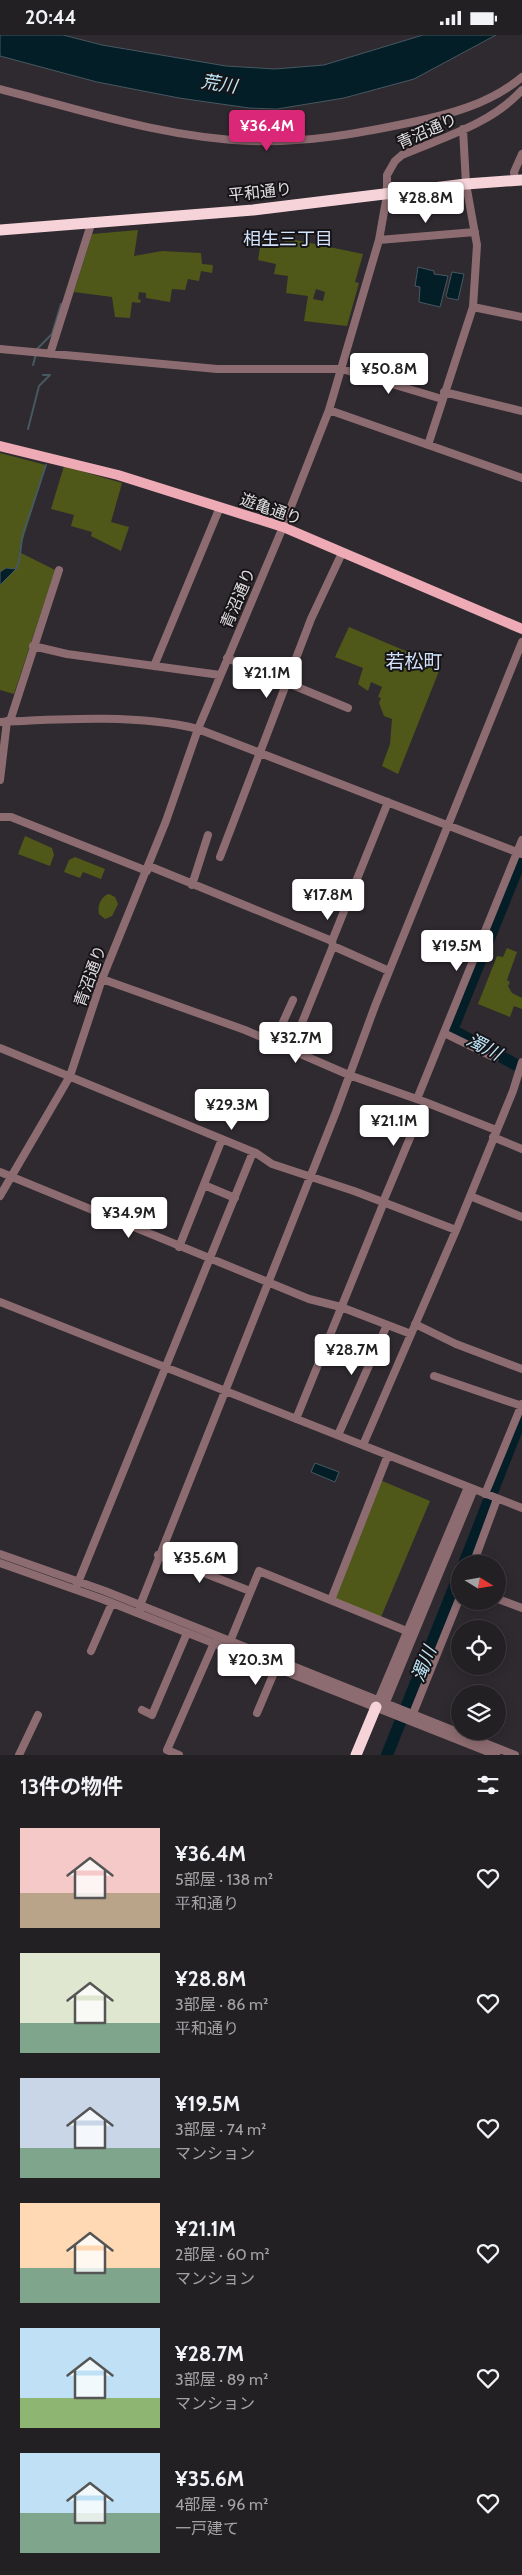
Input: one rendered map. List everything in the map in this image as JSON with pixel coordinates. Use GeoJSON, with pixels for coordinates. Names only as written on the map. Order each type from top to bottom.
{"type":"FeatureCollection","features":[{"type":"Feature","properties":{"kind":"highway","name":"平和通り"},"geometry":{"type":"LineString","coordinates":[[0,230],[92,221],[253,210],[466,184],[519,180]]}},
{"type":"Feature","properties":{"kind":"highway"},"geometry":{"type":"LineString","coordinates":[[356,1755],[385,1707]]}},
{"type":"Feature","properties":{"kind":"highway"},"geometry":{"type":"LineString","coordinates":[[364,1755],[385,1707]]}},
{"type":"Feature","properties":{"kind":"main road","name":"遊亀通り"},"geometry":{"type":"LineString","coordinates":[[0,446],[118,475],[283,527],[522,629]]}},
{"type":"Feature","properties":{"kind":"street"},"geometry":{"type":"LineString","coordinates":[[0,89],[133,124],[191,135],[251,141],[318,139],[361,133],[424,120],[482,103],[522,77]]}},
{"type":"Feature","properties":{"kind":"street","name":"青沼通り"},"geometry":{"type":"LineString","coordinates":[[0,1196],[70,1077],[102,979],[148,869],[198,729],[283,527],[329,410],[379,240],[387,195],[387,175],[395,161],[402,155],[482,122],[512,101],[522,90]]}},
{"type":"Feature","properties":{"kind":"street"},"geometry":{"type":"LineString","coordinates":[[428,445],[473,307],[477,245],[466,184],[463,129]]}},
{"type":"Feature","properties":{"kind":"street"},"geometry":{"type":"LineString","coordinates":[[519,180],[514,173],[522,154]]}},
{"type":"Feature","properties":{"kind":"street"},"geometry":{"type":"LineString","coordinates":[[50,354],[92,221]]}},
{"type":"Feature","properties":{"kind":"street"},"geometry":{"type":"LineString","coordinates":[[379,240],[475,232]]}},
{"type":"Feature","properties":{"kind":"street"},"geometry":{"type":"LineString","coordinates":[[473,307],[522,317]]}},
{"type":"Feature","properties":{"kind":"street"},"geometry":{"type":"LineString","coordinates":[[0,349],[217,369],[342,369],[443,396],[522,411]]}},
{"type":"Feature","properties":{"kind":"street"},"geometry":{"type":"LineString","coordinates":[[329,410],[522,479]]}},
{"type":"Feature","properties":{"kind":"street"},"geometry":{"type":"LineString","coordinates":[[154,666],[220,507]]}},
{"type":"Feature","properties":{"kind":"street"},"geometry":{"type":"LineString","coordinates":[[220,857],[258,753],[311,619],[342,553]]}},
{"type":"Feature","properties":{"kind":"street"},"geometry":{"type":"LineString","coordinates":[[0,780],[6,721],[59,570]]}},
{"type":"Feature","properties":{"kind":"street"},"geometry":{"type":"LineString","coordinates":[[137,1613],[158,1555],[310,1177],[389,971],[522,642]]}},
{"type":"Feature","properties":{"kind":"street"},"geometry":{"type":"LineString","coordinates":[[33,646],[67,654],[220,675]]}},
{"type":"Feature","properties":{"kind":"street"},"geometry":{"type":"LineString","coordinates":[[227,658],[348,708]]}},
{"type":"Feature","properties":{"kind":"street"},"geometry":{"type":"LineString","coordinates":[[6,721],[84,718],[178,724],[198,729],[448,827],[520,853]]}},
{"type":"Feature","properties":{"kind":"street"},"geometry":{"type":"LineString","coordinates":[[292,1050],[388,802]]}},
{"type":"Feature","properties":{"kind":"street"},"geometry":{"type":"LineString","coordinates":[[0,817],[11,817],[192,885],[332,944],[389,971]]}},
{"type":"Feature","properties":{"kind":"street"},"geometry":{"type":"LineString","coordinates":[[192,885],[208,835]]}},
{"type":"Feature","properties":{"kind":"street"},"geometry":{"type":"LineString","coordinates":[[417,1099],[520,853],[522,840]]}},
{"type":"Feature","properties":{"kind":"street"},"geometry":{"type":"LineString","coordinates":[[102,979],[274,1042],[349,1075],[425,1102],[495,1134],[522,1149]]}},
{"type":"Feature","properties":{"kind":"street"},"geometry":{"type":"LineString","coordinates":[[274,1042],[292,1000]]}},
{"type":"Feature","properties":{"kind":"street"},"geometry":{"type":"LineString","coordinates":[[444,1033],[495,1058]]}},
{"type":"Feature","properties":{"kind":"street"},"geometry":{"type":"LineString","coordinates":[[0,1048],[253,1151],[272,1164],[383,1202],[456,1230]]}},
{"type":"Feature","properties":{"kind":"street"},"geometry":{"type":"LineString","coordinates":[[363,1445],[456,1230],[522,1062]]}},
{"type":"Feature","properties":{"kind":"street"},"geometry":{"type":"LineString","coordinates":[[296,1419],[425,1102]]}},
{"type":"Feature","properties":{"kind":"street"},"geometry":{"type":"LineString","coordinates":[[179,1247],[222,1139]]}},
{"type":"Feature","properties":{"kind":"street"},"geometry":{"type":"LineString","coordinates":[[76,1589],[253,1151]]}},
{"type":"Feature","properties":{"kind":"street"},"geometry":{"type":"LineString","coordinates":[[0,1172],[309,1299],[341,1307],[411,1334]]}},
{"type":"Feature","properties":{"kind":"street"},"geometry":{"type":"LineString","coordinates":[[204,1185],[235,1198]]}},
{"type":"Feature","properties":{"kind":"street"},"geometry":{"type":"LineString","coordinates":[[470,1196],[522,1217]]}},
{"type":"Feature","properties":{"kind":"street"},"geometry":{"type":"LineString","coordinates":[[0,1302],[522,1508]]}},
{"type":"Feature","properties":{"kind":"street"},"geometry":{"type":"LineString","coordinates":[[416,1324],[456,1344],[522,1369]]}},
{"type":"Feature","properties":{"kind":"street"},"geometry":{"type":"LineString","coordinates":[[338,1435],[386,1325]]}},
{"type":"Feature","properties":{"kind":"street"},"geometry":{"type":"LineString","coordinates":[[434,1376],[522,1405],[485,1494]]}},
{"type":"Feature","properties":{"kind":"street"},"geometry":{"type":"LineString","coordinates":[[331,1600],[388,1455]]}},
{"type":"Feature","properties":{"kind":"street"},"geometry":{"type":"LineString","coordinates":[[385,1707],[410,1632],[471,1488]]}},
{"type":"Feature","properties":{"kind":"street"},"geometry":{"type":"LineString","coordinates":[[475,1555],[497,1498]]}},
{"type":"Feature","properties":{"kind":"street"},"geometry":{"type":"LineString","coordinates":[[0,1554],[139,1604],[276,1668],[385,1707]]}},
{"type":"Feature","properties":{"kind":"street"},"geometry":{"type":"LineString","coordinates":[[158,1555],[250,1591]]}},
{"type":"Feature","properties":{"kind":"street"},"geometry":{"type":"LineString","coordinates":[[0,1563],[76,1589],[214,1643],[229,1645],[385,1707],[515,1755]]}},
{"type":"Feature","properties":{"kind":"street"},"geometry":{"type":"LineString","coordinates":[[229,1645],[259,1571],[410,1632]]}},
{"type":"Feature","properties":{"kind":"street"},"geometry":{"type":"LineString","coordinates":[[506,1602],[522,1608]]}},
{"type":"Feature","properties":{"kind":"street"},"geometry":{"type":"LineString","coordinates":[[91,1651],[112,1603]]}},
{"type":"Feature","properties":{"kind":"street"},"geometry":{"type":"LineString","coordinates":[[411,1717],[455,1610]]}},
{"type":"Feature","properties":{"kind":"street"},"geometry":{"type":"LineString","coordinates":[[142,1710],[152,1715],[187,1633]]}},
{"type":"Feature","properties":{"kind":"street"},"geometry":{"type":"LineString","coordinates":[[179,1755],[167,1750],[214,1643]]}},
{"type":"Feature","properties":{"kind":"street"},"geometry":{"type":"LineString","coordinates":[[256,1713],[276,1668]]}},
{"type":"Feature","properties":{"kind":"street"},"geometry":{"type":"LineString","coordinates":[[18,1755],[38,1715]]}},
{"type":"Feature","properties":{"kind":"street"},"geometry":{"type":"LineString","coordinates":[[411,1717],[496,1755]]}},
{"type":"Feature","properties":{"kind":"green space"},"geometry":{"type":"Polygon","coordinates":[[[138,230],[134,256],[162,251],[201,253],[202,264],[213,265],[212,273],[201,271],[199,281],[188,279],[185,290],[172,289],[170,302],[146,298],[146,293],[139,292],[138,299],[141,300],[140,303],[132,302],[130,318],[115,317],[112,297],[74,292],[92,234],[138,230]]]}},
{"type":"Feature","properties":{"kind":"green space"},"geometry":{"type":"Polygon","coordinates":[[[286,238],[363,254],[355,282],[359,283],[347,326],[304,321],[308,296],[286,293],[288,276],[274,274],[276,264],[258,260],[261,241],[283,245],[286,238]],[[316,289],[313,299],[323,301],[325,292],[316,289]]]}},
{"type":"Feature","properties":{"kind":"green space"},"geometry":{"type":"Polygon","coordinates":[[[0,453],[46,465],[19,552],[55,570],[14,694],[0,690],[0,453]]]}},
{"type":"Feature","properties":{"kind":"green space"},"geometry":{"type":"Polygon","coordinates":[[[64,466],[122,483],[111,522],[129,527],[121,551],[91,536],[92,532],[71,526],[74,515],[51,509],[64,466]]]}},
{"type":"Feature","properties":{"kind":"green space"},"geometry":{"type":"Polygon","coordinates":[[[349,627],[441,666],[398,774],[382,766],[390,744],[392,719],[384,716],[379,703],[381,698],[378,697],[382,687],[371,682],[368,691],[358,684],[363,668],[335,657],[349,627]]]}},
{"type":"Feature","properties":{"kind":"green space"},"geometry":{"type":"Polygon","coordinates":[[[25,836],[52,848],[54,855],[50,866],[18,854],[25,836]]]}},
{"type":"Feature","properties":{"kind":"green space"},"geometry":{"type":"Polygon","coordinates":[[[75,857],[105,869],[101,879],[83,872],[80,878],[64,872],[69,860],[75,857]]]}},
{"type":"Feature","properties":{"kind":"green space"},"geometry":{"type":"Polygon","coordinates":[[[109,894],[115,897],[118,904],[112,916],[105,919],[99,914],[99,908],[102,899],[109,894]]]}},
{"type":"Feature","properties":{"kind":"green space"},"geometry":{"type":"Polygon","coordinates":[[[507,948],[517,952],[507,980],[510,982],[508,986],[512,993],[522,998],[522,1009],[514,1006],[510,1017],[478,1004],[497,956],[503,957],[507,948]]]}},
{"type":"Feature","properties":{"kind":"green space"},"geometry":{"type":"Polygon","coordinates":[[[380,1480],[430,1501],[381,1617],[336,1599],[335,1596],[380,1480]]]}},
{"type":"Feature","properties":{"kind":"water","name":"荒川"},"geometry":{"type":"Polygon","coordinates":[[[0,35],[63,35],[102,45],[226,66],[275,69],[324,65],[423,35],[496,35],[414,79],[344,98],[277,109],[249,108],[179,98],[97,82],[0,56],[0,35]]]}},
{"type":"Feature","properties":{"kind":"water"},"geometry":{"type":"Polygon","coordinates":[[[418,267],[434,271],[434,274],[448,276],[440,307],[419,302],[420,287],[415,286],[418,267]]]}},
{"type":"Feature","properties":{"kind":"water"},"geometry":{"type":"Polygon","coordinates":[[[452,272],[464,274],[458,300],[446,296],[452,272]]]}},
{"type":"Feature","properties":{"kind":"water"},"geometry":{"type":"Polygon","coordinates":[[[6,568],[16,569],[0,585],[0,572],[6,568]]]}},
{"type":"Feature","properties":{"kind":"water"},"geometry":{"type":"Polygon","coordinates":[[[315,1463],[339,1472],[335,1482],[311,1472],[315,1463]]]}},
{"type":"Feature","properties":{"kind":"waterway"},"geometry":{"type":"LineString","coordinates":[[37,349],[52,334],[61,304]]}},
{"type":"Feature","properties":{"kind":"waterway"},"geometry":{"type":"LineString","coordinates":[[33,365],[36,354]]}},
{"type":"Feature","properties":{"kind":"waterway"},"geometry":{"type":"LineString","coordinates":[[28,429],[39,386],[50,375],[43,375]]}},
{"type":"Feature","properties":{"kind":"waterway"},"geometry":{"type":"LineString","coordinates":[[16,569],[23,533],[46,465]]}},
{"type":"Feature","properties":{"kind":"waterway","name":"濁川"},"geometry":{"type":"LineString","coordinates":[[522,857],[452,1030],[522,1068]]}},
{"type":"Feature","properties":{"kind":"waterway","name":"濁川"},"geometry":{"type":"LineString","coordinates":[[468,1555],[522,1416]]}},
{"type":"Feature","properties":{"kind":"waterway","name":"濁川"},"geometry":{"type":"LineString","coordinates":[[387,1755],[451,1595]]}},
{"type":"Feature","properties":{"kind":"district","name":"相生三丁目"},"geometry":{"type":"Point","coordinates":[288,239]}},
{"type":"Feature","properties":{"kind":"district","name":"若松町"},"geometry":{"type":"Point","coordinates":[414,661]}}]}
